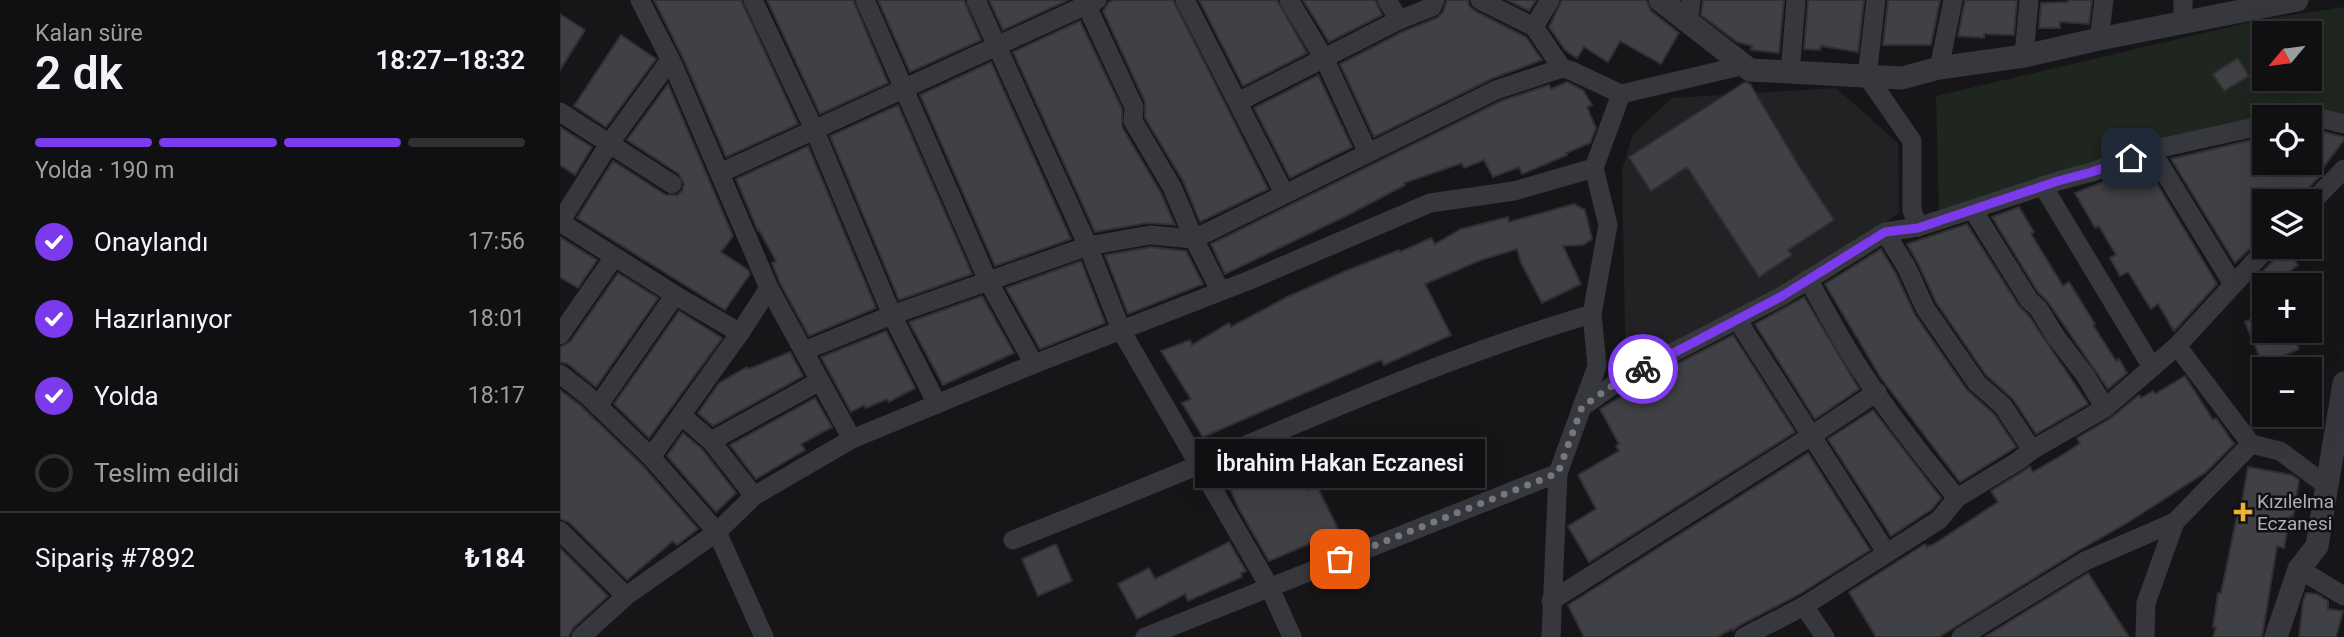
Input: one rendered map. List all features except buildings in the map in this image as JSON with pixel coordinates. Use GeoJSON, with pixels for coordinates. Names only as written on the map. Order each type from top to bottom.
{"type":"FeatureCollection","features":[{"type":"Feature","properties":{"kind":"street"},"geometry":{"type":"LineString","coordinates":[[640,0],[670,60],[769,288],[852,439]]}},
{"type":"Feature","properties":{"kind":"street"},"geometry":{"type":"LineString","coordinates":[[753,0],[814,129],[892,315],[937,404]]}},
{"type":"Feature","properties":{"kind":"street"},"geometry":{"type":"LineString","coordinates":[[865,0],[988,281],[1034,365]]}},
{"type":"Feature","properties":{"kind":"street"},"geometry":{"type":"LineString","coordinates":[[976,0],[1088,246],[1122,332],[1269,586],[1292,637]]}},
{"type":"Feature","properties":{"kind":"street"},"geometry":{"type":"LineString","coordinates":[[1185,0],[1284,194]]}},
{"type":"Feature","properties":{"kind":"street"},"geometry":{"type":"LineString","coordinates":[[1289,0],[1325,60],[1368,153]]}},
{"type":"Feature","properties":{"kind":"street"},"geometry":{"type":"LineString","coordinates":[[1387,0],[1399,20]]}},
{"type":"Feature","properties":{"kind":"street"},"geometry":{"type":"LineString","coordinates":[[1238,102],[1399,20],[1432,7],[1435,0]]}},
{"type":"Feature","properties":{"kind":"street"},"geometry":{"type":"LineString","coordinates":[[1480,0],[1534,27],[1562,68]]}},
{"type":"Feature","properties":{"kind":"street"},"geometry":{"type":"LineString","coordinates":[[1534,27],[1550,0]]}},
{"type":"Feature","properties":{"kind":"street"},"geometry":{"type":"LineString","coordinates":[[1660,0],[1690,11],[1750,70],[1902,78],[1939,68],[2024,56],[2099,38],[2183,11],[2297,0]]}},
{"type":"Feature","properties":{"kind":"street"},"geometry":{"type":"LineString","coordinates":[[1790,73],[1796,0]]}},
{"type":"Feature","properties":{"kind":"street"},"geometry":{"type":"LineString","coordinates":[[1876,0],[1867,76],[1912,141],[1912,210],[1918,228]]}},
{"type":"Feature","properties":{"kind":"street"},"geometry":{"type":"LineString","coordinates":[[1939,68],[1953,0]]}},
{"type":"Feature","properties":{"kind":"street"},"geometry":{"type":"LineString","coordinates":[[2024,56],[2029,0]]}},
{"type":"Feature","properties":{"kind":"street"},"geometry":{"type":"LineString","coordinates":[[2099,38],[2104,0]]}},
{"type":"Feature","properties":{"kind":"street"},"geometry":{"type":"LineString","coordinates":[[720,173],[1089,2],[1134,107],[1133,121],[1172,187],[1220,290]]}},
{"type":"Feature","properties":{"kind":"street"},"geometry":{"type":"LineString","coordinates":[[670,60],[609,144],[560,222],[740,333]]}},
{"type":"Feature","properties":{"kind":"street"},"geometry":{"type":"LineString","coordinates":[[804,351],[892,315],[1088,246],[1150,235],[1194,239],[1496,90],[1562,68],[1621,94],[1745,65]]}},
{"type":"Feature","properties":{"kind":"street"},"geometry":{"type":"LineString","coordinates":[[1551,637],[1558,473],[1597,366],[1592,314],[1608,225],[1594,168],[1621,94]]}},
{"type":"Feature","properties":{"kind":"street"},"geometry":{"type":"LineString","coordinates":[[560,113],[672,184]]}},
{"type":"Feature","properties":{"kind":"street"},"geometry":{"type":"LineString","coordinates":[[2322,118],[2344,124]]}},
{"type":"Feature","properties":{"kind":"street"},"geometry":{"type":"LineString","coordinates":[[1582,407],[1622,379],[1738,321],[1885,232],[1918,228],[2092,172],[2151,150],[2252,128]]}},
{"type":"Feature","properties":{"kind":"street"},"geometry":{"type":"LineString","coordinates":[[2151,150],[2233,284]]}},
{"type":"Feature","properties":{"kind":"street"},"geometry":{"type":"LineString","coordinates":[[580,637],[625,596],[717,532],[754,496],[852,439],[1250,280],[1430,203],[1514,191],[1594,168]]}},
{"type":"Feature","properties":{"kind":"street"},"geometry":{"type":"LineString","coordinates":[[2322,192],[2344,169]]}},
{"type":"Feature","properties":{"kind":"street"},"geometry":{"type":"LineString","coordinates":[[2043,186],[2152,367]]}},
{"type":"Feature","properties":{"kind":"street"},"geometry":{"type":"LineString","coordinates":[[1973,210],[2029,300],[2038,308],[2105,408]]}},
{"type":"Feature","properties":{"kind":"street"},"geometry":{"type":"LineString","coordinates":[[1885,232],[1907,268],[1925,308],[1977,383],[2003,407],[2032,450]]}},
{"type":"Feature","properties":{"kind":"street"},"geometry":{"type":"LineString","coordinates":[[560,335],[614,257]]}},
{"type":"Feature","properties":{"kind":"street"},"geometry":{"type":"LineString","coordinates":[[1745,637],[1804,606],[1939,520],[1957,498],[2105,408],[2177,346],[2257,259]]}},
{"type":"Feature","properties":{"kind":"street"},"geometry":{"type":"LineString","coordinates":[[1808,279],[1844,345],[1926,460],[1957,498]]}},
{"type":"Feature","properties":{"kind":"street"},"geometry":{"type":"LineString","coordinates":[[651,457],[769,288]]}},
{"type":"Feature","properties":{"kind":"street"},"geometry":{"type":"LineString","coordinates":[[598,406],[675,295]]}},
{"type":"Feature","properties":{"kind":"street"},"geometry":{"type":"LineString","coordinates":[[1013,540],[1327,409],[1527,333],[1592,314]]}},
{"type":"Feature","properties":{"kind":"street"},"geometry":{"type":"LineString","coordinates":[[1738,321],[1885,552]]}},
{"type":"Feature","properties":{"kind":"street"},"geometry":{"type":"LineString","coordinates":[[2177,346],[2251,444],[2280,451],[2327,486]]}},
{"type":"Feature","properties":{"kind":"street"},"geometry":{"type":"LineString","coordinates":[[560,373],[651,457],[717,532],[764,637]]}},
{"type":"Feature","properties":{"kind":"street"},"geometry":{"type":"LineString","coordinates":[[710,441],[820,381]]}},
{"type":"Feature","properties":{"kind":"street"},"geometry":{"type":"LineString","coordinates":[[2276,637],[2299,569],[2317,547],[2344,383]]}},
{"type":"Feature","properties":{"kind":"street"},"geometry":{"type":"LineString","coordinates":[[1551,601],[1877,392]]}},
{"type":"Feature","properties":{"kind":"street"},"geometry":{"type":"LineString","coordinates":[[681,415],[710,441],[754,496]]}},
{"type":"Feature","properties":{"kind":"street"},"geometry":{"type":"LineString","coordinates":[[1961,637],[2085,561],[2175,522],[2251,444]]}},
{"type":"Feature","properties":{"kind":"street"},"geometry":{"type":"LineString","coordinates":[[1145,637],[1558,473]]}},
{"type":"Feature","properties":{"kind":"street"},"geometry":{"type":"LineString","coordinates":[[2145,637],[2146,603],[2175,522]]}},
{"type":"Feature","properties":{"kind":"street"},"geometry":{"type":"LineString","coordinates":[[560,531],[625,596]]}},
{"type":"Feature","properties":{"kind":"street"},"geometry":{"type":"LineString","coordinates":[[2299,569],[2344,596]]}},
{"type":"Feature","properties":{"kind":"street"},"geometry":{"type":"LineString","coordinates":[[1804,606],[1825,637]]}},
{"type":"Feature","properties":{"kind":"shaded area"},"geometry":{"type":"Polygon","coordinates":[[[2344,7],[2344,117],[2322,114],[2322,105],[2252,105],[2252,121],[1939,215],[1936,96],[2252,22],[2252,91],[2322,91],[2322,21],[2255,21],[2344,7]]]}},
{"type":"Feature","properties":{"kind":"shaded area"},"geometry":{"type":"Polygon","coordinates":[[[1836,88],[1898,143],[1899,213],[1786,294],[1626,383],[1622,170],[1633,134],[1672,98],[1836,88]]]}},
{"type":"Feature","properties":{"kind":"way so far"},"geometry":{"type":"LineString","coordinates":[[1340,559],[1558,473],[1582,407],[1622,379],[1643,369]]}},
{"type":"Feature","properties":{"kind":"place","name":"Kızılelma Eczanesi"},"geometry":{"type":"Point","coordinates":[2243,512]}},
{"type":"Feature","properties":{"kind":"place","name":"İbrahim Hakan Eczanesi"},"geometry":{"type":"Point","coordinates":[1340,559]}},
{"type":"Feature","properties":{"kind":"route"},"geometry":{"type":"LineString","coordinates":[[1643,369],[1738,321],[1885,232],[1918,228],[2131,158]]}}]}
